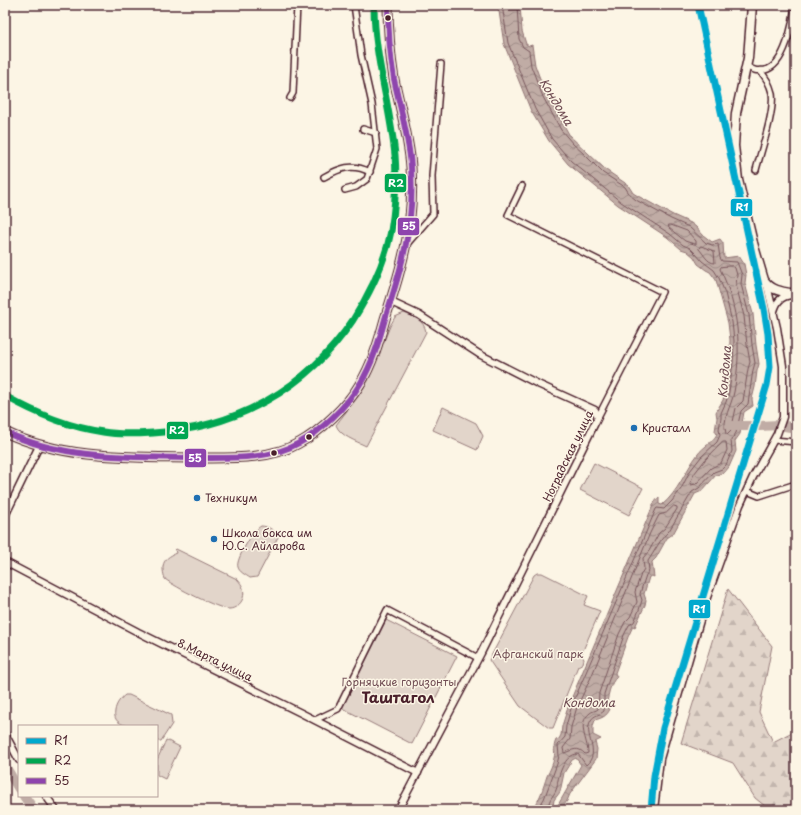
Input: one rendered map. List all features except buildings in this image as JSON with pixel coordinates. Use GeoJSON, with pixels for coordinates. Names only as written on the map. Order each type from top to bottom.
{"type":"FeatureCollection","features":[{"type":"Feature","properties":{"kind":"main road"},"geometry":{"type":"LineString","coordinates":[[5,432],[39,446],[79,453],[110,456],[168,458],[251,456],[286,449],[298,444],[316,433],[337,412],[360,385],[370,366],[391,302],[405,247],[410,218],[412,191],[410,164],[407,139],[394,78],[390,50],[388,5]]}},
{"type":"Feature","properties":{"kind":"main road"},"geometry":{"type":"LineString","coordinates":[[752,5],[747,66],[736,114],[734,146],[738,180],[752,243],[761,273],[767,285],[778,291],[796,294]]}},
{"type":"Feature","properties":{"kind":"street"},"geometry":{"type":"LineString","coordinates":[[290,98],[293,93],[297,5]]}},
{"type":"Feature","properties":{"kind":"street"},"geometry":{"type":"LineString","coordinates":[[345,190],[356,187],[367,179],[377,149],[371,97],[361,55],[354,5]]}},
{"type":"Feature","properties":{"kind":"street"},"geometry":{"type":"LineString","coordinates":[[383,5],[388,22]]}},
{"type":"Feature","properties":{"kind":"street"},"geometry":{"type":"LineString","coordinates":[[747,66],[752,70],[760,71],[770,69],[777,63],[784,50],[794,16],[795,5]]}},
{"type":"Feature","properties":{"kind":"street"},"geometry":{"type":"LineString","coordinates":[[405,247],[432,214],[432,176],[441,64]]}},
{"type":"Feature","properties":{"kind":"street"},"geometry":{"type":"LineString","coordinates":[[756,170],[772,102],[770,85],[760,71]]}},
{"type":"Feature","properties":{"kind":"street"},"geometry":{"type":"LineString","coordinates":[[363,129],[376,133]]}},
{"type":"Feature","properties":{"kind":"street"},"geometry":{"type":"LineString","coordinates":[[324,177],[346,167],[361,167],[370,172]]}},
{"type":"Feature","properties":{"kind":"street","name":"Ноградская улица"},"geometry":{"type":"LineString","coordinates":[[398,810],[478,658],[662,292],[508,215],[522,186]]}},
{"type":"Feature","properties":{"kind":"street"},"geometry":{"type":"LineString","coordinates":[[654,810],[660,759],[705,603],[740,505],[753,477],[777,434],[783,417],[783,366],[774,313],[767,285]]}},
{"type":"Feature","properties":{"kind":"street"},"geometry":{"type":"LineString","coordinates":[[774,313],[778,300],[796,294]]}},
{"type":"Feature","properties":{"kind":"street"},"geometry":{"type":"LineString","coordinates":[[391,302],[419,315],[479,354],[540,385],[595,410],[598,417]]}},
{"type":"Feature","properties":{"kind":"street"},"geometry":{"type":"LineString","coordinates":[[774,440],[796,442]]}},
{"type":"Feature","properties":{"kind":"street"},"geometry":{"type":"LineString","coordinates":[[5,516],[39,446]]}},
{"type":"Feature","properties":{"kind":"street"},"geometry":{"type":"LineString","coordinates":[[747,491],[759,496],[796,484]]}},
{"type":"Feature","properties":{"kind":"street","name":"8 Марта улица"},"geometry":{"type":"LineString","coordinates":[[5,562],[138,632],[418,773]]}},
{"type":"Feature","properties":{"kind":"street"},"geometry":{"type":"LineString","coordinates":[[315,720],[338,709],[387,610],[478,658]]}},
{"type":"Feature","properties":{"kind":"street"},"geometry":{"type":"LineString","coordinates":[[5,734],[18,758]]}},
{"type":"Feature","properties":{"kind":"street"},"geometry":{"type":"LineString","coordinates":[[47,797],[56,810]]}},
{"type":"Feature","properties":{"kind":"green space"},"geometry":{"type":"Polygon","coordinates":[[[404,313],[421,322],[426,332],[366,446],[345,435],[336,425],[368,381],[395,317],[404,313]]]}},
{"type":"Feature","properties":{"kind":"green space"},"geometry":{"type":"Polygon","coordinates":[[[443,407],[476,423],[483,436],[477,450],[433,430],[443,407]]]}},
{"type":"Feature","properties":{"kind":"green space"},"geometry":{"type":"Polygon","coordinates":[[[594,463],[643,488],[629,515],[580,490],[594,463]]]}},
{"type":"Feature","properties":{"kind":"green space"},"geometry":{"type":"Polygon","coordinates":[[[261,526],[271,529],[278,537],[257,577],[250,578],[238,567],[239,558],[254,533],[261,526]]]}},
{"type":"Feature","properties":{"kind":"green space"},"geometry":{"type":"Polygon","coordinates":[[[176,549],[237,579],[244,590],[243,598],[239,604],[233,608],[224,608],[207,602],[165,579],[163,567],[165,560],[176,553],[176,549]]]}},
{"type":"Feature","properties":{"kind":"green space","name":"Афганский парк"},"geometry":{"type":"Polygon","coordinates":[[[537,573],[542,573],[588,596],[584,605],[600,611],[581,655],[584,659],[583,663],[578,666],[553,728],[549,728],[520,706],[489,660],[534,575],[537,573]]]}},
{"type":"Feature","properties":{"kind":"green space"},"geometry":{"type":"Polygon","coordinates":[[[728,589],[772,646],[759,712],[773,742],[796,730],[796,810],[770,810],[755,798],[733,763],[681,743],[728,589]]]}},
{"type":"Feature","properties":{"kind":"green space","name":"Горняцкие горизонты"},"geometry":{"type":"Polygon","coordinates":[[[386,620],[457,656],[412,744],[342,708],[386,620]]]}},
{"type":"Feature","properties":{"kind":"green space"},"geometry":{"type":"Polygon","coordinates":[[[125,695],[129,695],[171,715],[172,724],[161,741],[158,741],[158,725],[123,725],[118,722],[115,717],[115,711],[121,698],[125,695]]]}},
{"type":"Feature","properties":{"kind":"green space"},"geometry":{"type":"Polygon","coordinates":[[[166,740],[180,747],[165,779],[158,776],[158,758],[166,740]]]}},
{"type":"Feature","properties":{"kind":"water","name":"Кондома"},"geometry":{"type":"Polygon","coordinates":[[[498,5],[520,5],[522,31],[526,44],[529,46],[532,45],[535,65],[539,76],[547,95],[570,136],[606,170],[628,185],[633,193],[691,223],[712,242],[720,239],[723,243],[724,258],[739,256],[744,264],[746,275],[745,283],[753,314],[759,364],[752,399],[753,406],[744,412],[740,434],[735,441],[736,451],[729,467],[724,473],[716,475],[702,491],[695,494],[673,534],[667,538],[656,558],[652,562],[654,577],[649,577],[644,594],[646,600],[645,605],[635,627],[633,626],[628,637],[615,673],[617,677],[612,683],[609,691],[607,707],[610,709],[604,716],[595,720],[593,726],[593,735],[601,739],[595,742],[597,749],[596,759],[560,810],[532,810],[543,789],[552,765],[555,743],[561,735],[562,726],[569,704],[654,503],[659,497],[659,504],[662,505],[668,500],[698,454],[713,440],[717,434],[715,431],[717,418],[716,412],[723,400],[725,391],[729,363],[730,340],[728,323],[716,280],[710,272],[698,264],[694,257],[687,251],[681,249],[667,237],[618,205],[568,164],[549,141],[531,111],[504,44],[498,5]],[[576,758],[572,760],[564,773],[560,792],[554,800],[553,806],[558,805],[581,765],[576,758]]]}},
{"type":"Feature","properties":{"kind":"waterway"},"geometry":{"type":"LineString","coordinates":[[730,426],[779,425],[796,428]]}},
{"type":"Feature","properties":{"kind":"waterway"},"geometry":{"type":"LineString","coordinates":[[5,766],[18,787]]}},
{"type":"Feature","properties":{"kind":"waterway"},"geometry":{"type":"LineString","coordinates":[[25,797],[34,810]]}},
{"type":"Feature","properties":{"kind":"railway"},"geometry":{"type":"LineString","coordinates":[[651,810],[654,776],[663,728],[767,385],[770,367],[768,334],[764,309],[698,5]]}},
{"type":"Feature","properties":{"kind":"transit line","name":"R2"},"geometry":{"type":"LineString","coordinates":[[5,396],[52,418],[90,430],[128,434],[184,430],[213,423],[241,413],[267,400],[291,385],[314,366],[335,344],[353,320],[381,266],[391,231],[394,213],[396,164],[393,136],[379,62],[374,5]]}},
{"type":"Feature","properties":{"kind":"transit line","name":"55"},"geometry":{"type":"LineString","coordinates":[[5,432],[51,448],[99,455],[172,458],[249,457],[275,453],[288,449],[316,432],[341,409],[360,384],[375,353],[400,269],[410,217],[412,185],[410,156],[394,79],[390,51],[388,5]]}},
{"type":"Feature","properties":{"kind":"transit line","name":"R1"},"geometry":{"type":"LineString","coordinates":[[651,810],[654,776],[663,728],[767,385],[770,367],[768,334],[764,309],[698,5]]}},
{"type":"Feature","properties":{"kind":"place","name":"Кристалл"},"geometry":{"type":"Point","coordinates":[634,428]}},
{"type":"Feature","properties":{"kind":"place","name":"Техникум"},"geometry":{"type":"Point","coordinates":[197,498]}},
{"type":"Feature","properties":{"kind":"place","name":"Школа бокса им Ю.С. Айларова"},"geometry":{"type":"Point","coordinates":[214,539]}},
{"type":"Feature","properties":{"kind":"district","name":"Таштагол"},"geometry":{"type":"Point","coordinates":[398,698]}}]}
